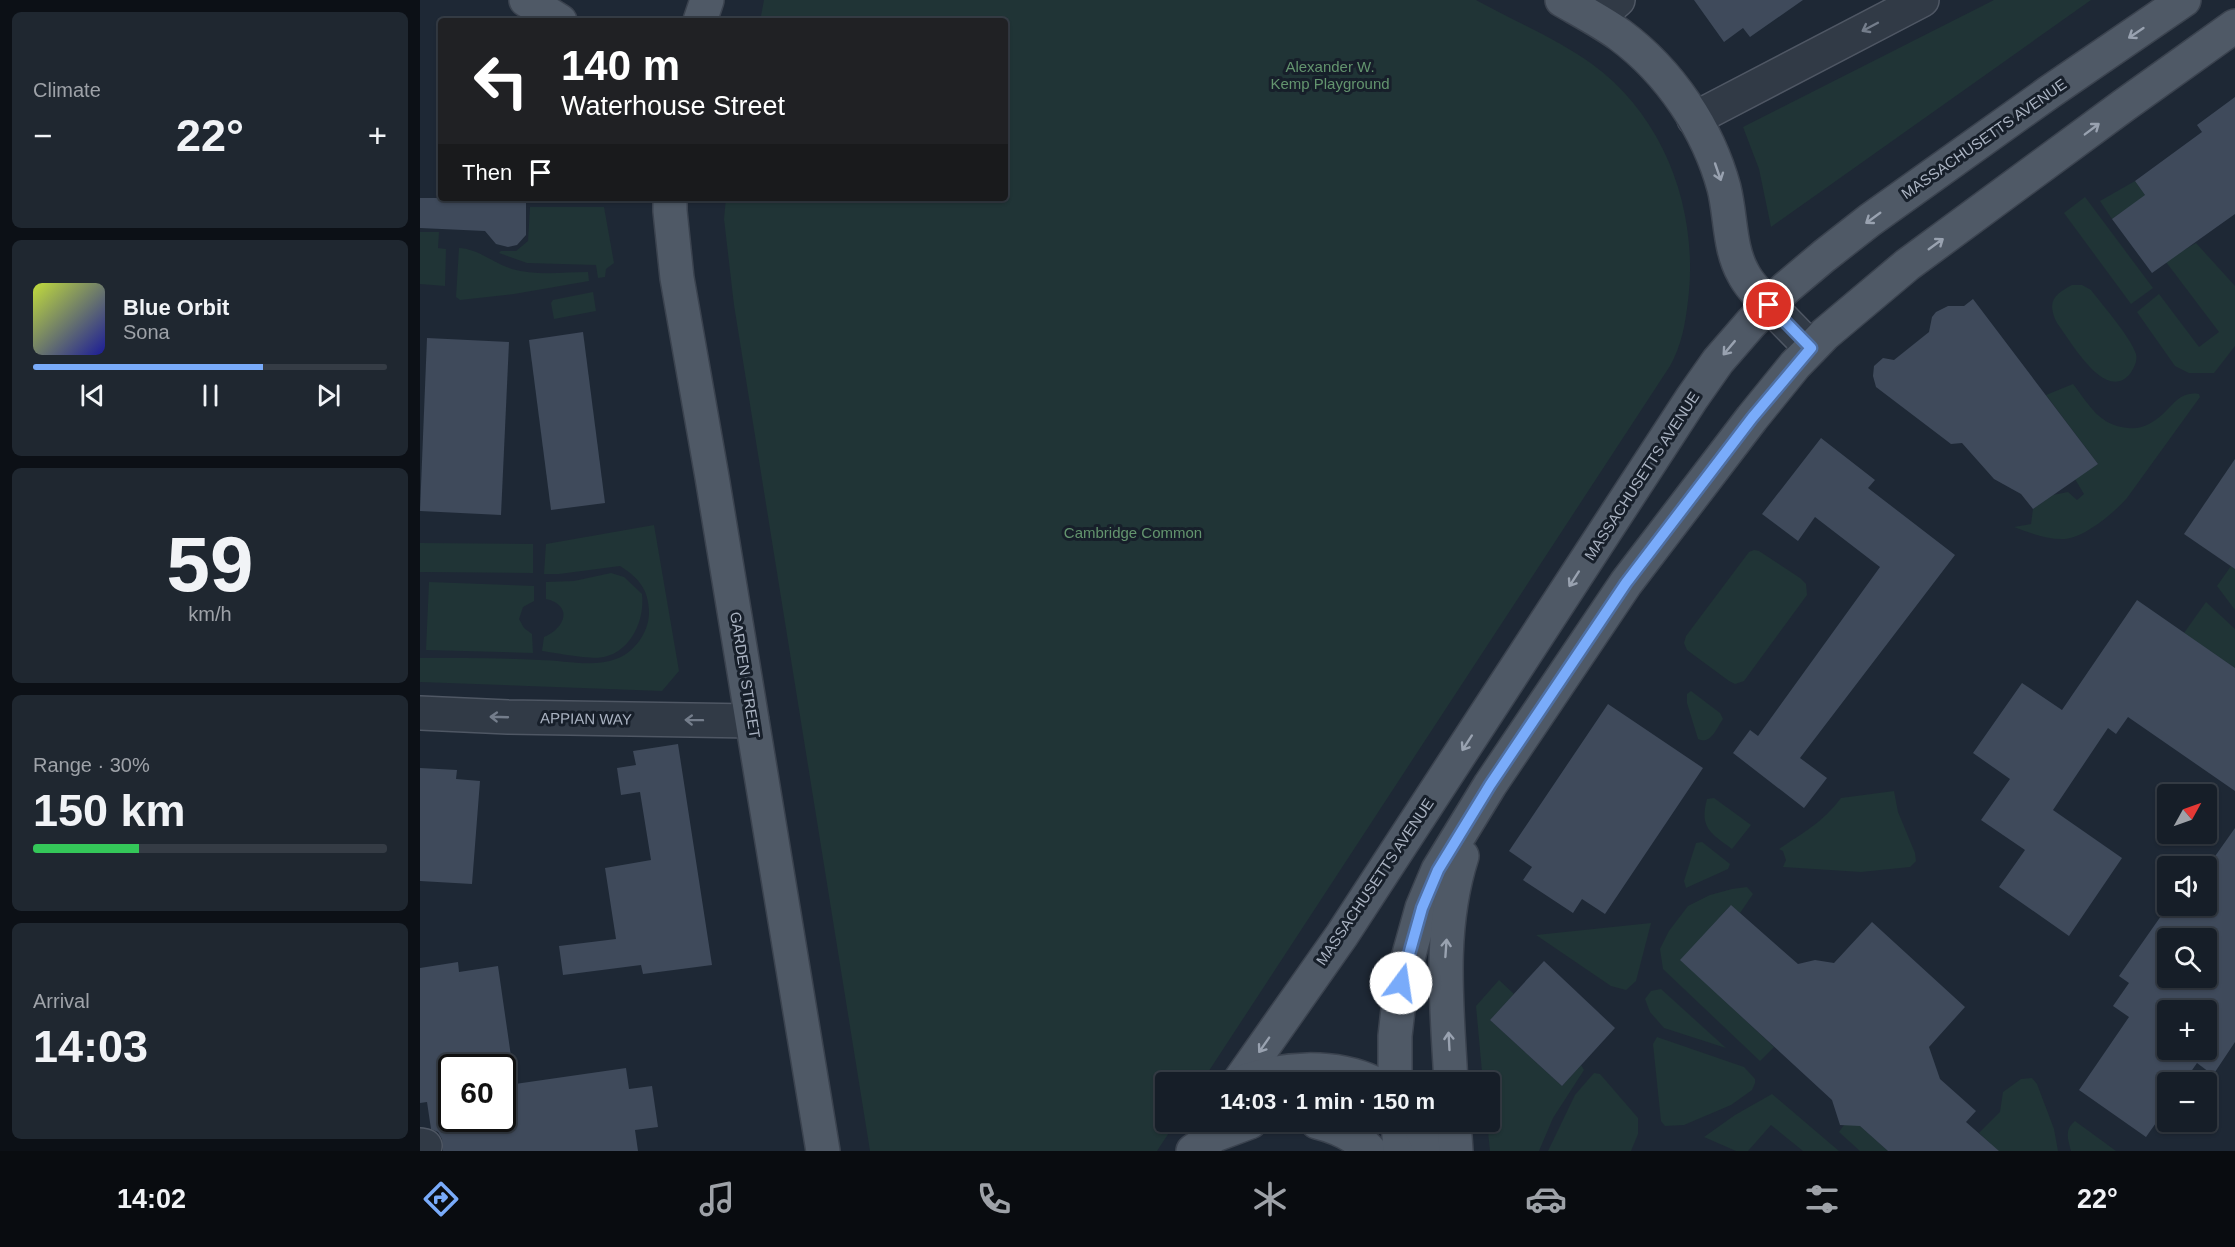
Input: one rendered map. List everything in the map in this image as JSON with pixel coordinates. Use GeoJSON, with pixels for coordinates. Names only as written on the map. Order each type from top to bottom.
{"type":"FeatureCollection","features":[{"type":"Feature","properties":{"kind":"main road"},"geometry":{"type":"LineString","coordinates":[[526,0],[555,18]]}},
{"type":"Feature","properties":{"kind":"main road"},"geometry":{"type":"LineString","coordinates":[[701,18],[707,0]]}},
{"type":"Feature","properties":{"kind":"main road"},"geometry":{"type":"LineString","coordinates":[[1562,0],[1607,10],[1619,34],[1651,61],[1675,90],[1694,119],[1713,158],[1723,188],[1737,262],[1748,282],[1769,305]]}},
{"type":"Feature","properties":{"kind":"main road","name":"MASSACHUSETTS AVENUE"},"geometry":{"type":"LineString","coordinates":[[1247,1072],[1342,935],[1718,361],[1798,277],[1870,220],[2048,93],[2184,0]]}},
{"type":"Feature","properties":{"kind":"main road"},"geometry":{"type":"LineString","coordinates":[[1395,1072],[1395,1036],[1401,983],[1422,908],[1438,870],[1490,785],[1626,583],[1752,418],[1811,348],[1840,319],[1907,265],[2235,26]]}},
{"type":"Feature","properties":{"kind":"main road","name":"GARDEN STREET"},"geometry":{"type":"LineString","coordinates":[[670,201],[677,278],[823,1151]]}},
{"type":"Feature","properties":{"kind":"main road"},"geometry":{"type":"LineString","coordinates":[[1450,1072],[1445,957],[1449,910],[1469,835],[1490,785]]}},
{"type":"Feature","properties":{"kind":"main road"},"geometry":{"type":"LineString","coordinates":[[1296,1072],[1327,1072]]}},
{"type":"Feature","properties":{"kind":"main road"},"geometry":{"type":"LineString","coordinates":[[1193,1151],[1205,1132]]}},
{"type":"Feature","properties":{"kind":"main road"},"geometry":{"type":"LineString","coordinates":[[1193,1151],[1223,1132]]}},
{"type":"Feature","properties":{"kind":"main road"},"geometry":{"type":"LineString","coordinates":[[1347,1132],[1361,1141],[1370,1151]]}},
{"type":"Feature","properties":{"kind":"main road"},"geometry":{"type":"LineString","coordinates":[[1399,1132],[1400,1151]]}},
{"type":"Feature","properties":{"kind":"main road"},"geometry":{"type":"LineString","coordinates":[[1423,1132],[1433,1151]]}},
{"type":"Feature","properties":{"kind":"main road"},"geometry":{"type":"LineString","coordinates":[[1455,1132],[1456,1151]]}},
{"type":"Feature","properties":{"kind":"street"},"geometry":{"type":"LineString","coordinates":[[1694,119],[1922,0]]}},
{"type":"Feature","properties":{"kind":"street"},"geometry":{"type":"LineString","coordinates":[[1769,305],[1811,348]]}},
{"type":"Feature","properties":{"kind":"street","name":"APPIAN WAY"},"geometry":{"type":"LineString","coordinates":[[420,713],[508,717],[752,721]]}},
{"type":"Feature","properties":{"kind":"green space","name":"Cambridge Common"},"geometry":{"type":"Polygon","coordinates":[[[764,0],[1476,0],[1579,55],[1618,86],[1640,111],[1658,139],[1672,169],[1682,201],[1688,234],[1690,267],[1688,301],[1680,342],[1670,366],[1208,1072],[1155,1072],[1155,1132],[1169,1132],[1157,1151],[870,1151],[734,305],[724,219],[726,201],[1008,201],[1008,18],[761,18],[764,0]]]}},
{"type":"Feature","properties":{"kind":"green space"},"geometry":{"type":"Polygon","coordinates":[[[1994,0],[2091,0],[1771,227],[1759,169],[1743,127],[1994,0]]]}},
{"type":"Feature","properties":{"kind":"green space"},"geometry":{"type":"Polygon","coordinates":[[[2135,181],[2184,250],[2196,243],[2235,286],[2235,346],[2214,373],[2189,373],[2175,366],[2137,312],[2159,294],[2199,347],[2219,332],[2126,209],[2112,219],[2100,201],[2135,181]]]}},
{"type":"Feature","properties":{"kind":"green space"},"geometry":{"type":"Polygon","coordinates":[[[2085,197],[2153,288],[2131,304],[2064,213],[2085,197]]]}},
{"type":"Feature","properties":{"kind":"green space"},"geometry":{"type":"Polygon","coordinates":[[[530,207],[604,207],[614,263],[606,269],[605,277],[598,278],[596,265],[527,263],[499,253],[516,251],[528,241],[530,207]]]}},
{"type":"Feature","properties":{"kind":"green space"},"geometry":{"type":"Polygon","coordinates":[[[420,232],[439,232],[438,248],[446,249],[445,286],[420,284],[420,232]]]}},
{"type":"Feature","properties":{"kind":"green space"},"geometry":{"type":"Polygon","coordinates":[[[459,248],[473,251],[521,271],[588,272],[589,281],[514,294],[460,300],[456,297],[459,248]]]}},
{"type":"Feature","properties":{"kind":"green space"},"geometry":{"type":"Polygon","coordinates":[[[2072,285],[2082,285],[2091,290],[2133,347],[2136,354],[2135,365],[2129,375],[2119,381],[2109,381],[2088,366],[2057,323],[2052,304],[2060,292],[2072,285]]]}},
{"type":"Feature","properties":{"kind":"green space"},"geometry":{"type":"Polygon","coordinates":[[[593,292],[596,311],[554,319],[551,303],[553,300],[593,292]]]}},
{"type":"Feature","properties":{"kind":"green space"},"geometry":{"type":"Polygon","coordinates":[[[2073,384],[2102,419],[2128,428],[2138,428],[2153,422],[2183,396],[2199,394],[2200,397],[2127,498],[2107,517],[2073,537],[2065,539],[2039,536],[2014,527],[2031,524],[2033,509],[2053,495],[2068,492],[2077,500],[2084,494],[2075,479],[2098,464],[2046,395],[2073,384]]]}},
{"type":"Feature","properties":{"kind":"green space"},"geometry":{"type":"Polygon","coordinates":[[[654,525],[679,671],[662,691],[420,682],[420,658],[598,663],[616,659],[629,652],[639,641],[648,620],[649,605],[642,585],[620,566],[544,574],[546,544],[654,525]]]}},
{"type":"Feature","properties":{"kind":"green space"},"geometry":{"type":"Polygon","coordinates":[[[420,543],[533,544],[533,573],[420,572],[420,543]]]}},
{"type":"Feature","properties":{"kind":"green space"},"geometry":{"type":"Polygon","coordinates":[[[1754,550],[1800,578],[1806,584],[1807,595],[1744,681],[1735,684],[1687,650],[1684,643],[1686,636],[1749,552],[1754,550]]]}},
{"type":"Feature","properties":{"kind":"green space"},"geometry":{"type":"Polygon","coordinates":[[[2231,566],[2235,569],[2235,610],[2217,586],[2231,566]]]}},
{"type":"Feature","properties":{"kind":"green space"},"geometry":{"type":"Polygon","coordinates":[[[611,573],[624,577],[642,594],[641,614],[629,641],[614,654],[598,658],[542,651],[544,637],[557,628],[563,617],[560,606],[546,599],[546,582],[574,581],[611,573]]]}},
{"type":"Feature","properties":{"kind":"green space"},"geometry":{"type":"Polygon","coordinates":[[[429,582],[534,586],[534,601],[523,607],[519,619],[524,628],[532,634],[533,653],[426,650],[429,582]]]}},
{"type":"Feature","properties":{"kind":"green space"},"geometry":{"type":"Polygon","coordinates":[[[2206,602],[2235,629],[2235,668],[2184,633],[2206,602]]]}},
{"type":"Feature","properties":{"kind":"green space"},"geometry":{"type":"Polygon","coordinates":[[[1691,691],[1720,713],[1723,719],[1713,735],[1706,740],[1698,739],[1687,703],[1687,694],[1691,691]]]}},
{"type":"Feature","properties":{"kind":"green space"},"geometry":{"type":"Polygon","coordinates":[[[1894,791],[1898,812],[1915,853],[1916,861],[1910,867],[1861,872],[1783,867],[1786,860],[1783,851],[1779,849],[1820,821],[1841,798],[1894,791]]]}},
{"type":"Feature","properties":{"kind":"green space"},"geometry":{"type":"Polygon","coordinates":[[[1714,798],[1751,825],[1732,849],[1713,834],[1706,823],[1707,799],[1714,798]]]}},
{"type":"Feature","properties":{"kind":"green space"},"geometry":{"type":"Polygon","coordinates":[[[1702,842],[1730,864],[1728,869],[1686,888],[1684,881],[1696,843],[1702,842]]]}},
{"type":"Feature","properties":{"kind":"green space"},"geometry":{"type":"Polygon","coordinates":[[[1747,887],[1753,894],[1740,913],[1730,906],[1681,960],[1774,1047],[1760,1061],[1663,969],[1660,949],[1669,931],[1688,906],[1710,895],[1747,887]]]}},
{"type":"Feature","properties":{"kind":"green space"},"geometry":{"type":"Polygon","coordinates":[[[1651,923],[1636,981],[1626,990],[1611,986],[1536,935],[1651,923]]]}},
{"type":"Feature","properties":{"kind":"green space"},"geometry":{"type":"Polygon","coordinates":[[[1499,980],[1514,994],[1490,1020],[1562,1086],[1581,1065],[1584,1070],[1553,1118],[1539,1151],[1490,1151],[1488,1132],[1500,1132],[1500,1072],[1482,1072],[1476,1006],[1499,980]]]}},
{"type":"Feature","properties":{"kind":"green space"},"geometry":{"type":"Polygon","coordinates":[[[1661,989],[1726,1048],[1664,1028],[1650,1012],[1645,999],[1651,991],[1661,989]]]}},
{"type":"Feature","properties":{"kind":"green space"},"geometry":{"type":"Polygon","coordinates":[[[1657,1037],[1744,1067],[1755,1079],[1752,1090],[1731,1105],[1684,1125],[1665,1126],[1661,1121],[1653,1044],[1657,1037]]]}},
{"type":"Feature","properties":{"kind":"green space"},"geometry":{"type":"Polygon","coordinates":[[[1594,1073],[1600,1074],[1638,1118],[1638,1134],[1631,1151],[1548,1151],[1575,1095],[1594,1073]]]}},
{"type":"Feature","properties":{"kind":"green space"},"geometry":{"type":"Polygon","coordinates":[[[2032,1078],[2037,1084],[2054,1129],[2058,1151],[1984,1151],[1991,1144],[1979,1133],[2000,1112],[2003,1092],[2021,1079],[2032,1078]]]}},
{"type":"Feature","properties":{"kind":"green space"},"geometry":{"type":"Polygon","coordinates":[[[1772,1094],[1839,1151],[1803,1151],[1771,1125],[1748,1151],[1736,1151],[1704,1137],[1735,1115],[1772,1094]]]}},
{"type":"Feature","properties":{"kind":"green space"},"geometry":{"type":"Polygon","coordinates":[[[2075,1121],[2116,1151],[2071,1151],[2068,1131],[2075,1121]]]}},
{"type":"Feature","properties":{"kind":"green space"},"geometry":{"type":"Polygon","coordinates":[[[1857,1123],[1888,1151],[1860,1151],[1839,1132],[1844,1125],[1857,1123]]]}},
{"type":"Feature","properties":{"kind":"building"},"geometry":{"type":"Polygon","coordinates":[[[1694,0],[1803,0],[1750,37],[1743,28],[1724,42],[1694,0]]]}},
{"type":"Feature","properties":{"kind":"building"},"geometry":{"type":"Polygon","coordinates":[[[2235,97],[2235,214],[2152,273],[2112,219],[2145,195],[2135,181],[2202,132],[2197,125],[2235,97]]]}},
{"type":"Feature","properties":{"kind":"building"},"geometry":{"type":"Polygon","coordinates":[[[420,198],[438,198],[438,201],[526,201],[526,235],[517,245],[508,247],[496,244],[485,231],[420,228],[420,198]]]}},
{"type":"Feature","properties":{"kind":"building"},"geometry":{"type":"Polygon","coordinates":[[[1973,299],[2098,464],[2033,509],[2021,494],[1994,479],[1962,443],[1951,444],[1876,387],[1873,376],[1874,366],[1883,358],[1894,360],[1929,332],[1932,317],[1936,312],[1948,306],[1964,306],[1973,299]]]}},
{"type":"Feature","properties":{"kind":"building"},"geometry":{"type":"Polygon","coordinates":[[[583,332],[605,503],[551,510],[529,340],[583,332]]]}},
{"type":"Feature","properties":{"kind":"building"},"geometry":{"type":"Polygon","coordinates":[[[427,338],[509,342],[501,515],[420,511],[427,338]]]}},
{"type":"Feature","properties":{"kind":"building"},"geometry":{"type":"Polygon","coordinates":[[[1821,438],[1875,480],[1868,488],[1955,555],[1800,758],[1827,778],[1804,808],[1733,753],[1750,730],[1758,736],[1880,567],[1815,517],[1798,541],[1762,514],[1821,438]]]}},
{"type":"Feature","properties":{"kind":"building"},"geometry":{"type":"Polygon","coordinates":[[[2235,459],[2235,569],[2184,534],[2235,459]]]}},
{"type":"Feature","properties":{"kind":"building"},"geometry":{"type":"Polygon","coordinates":[[[2137,600],[2235,668],[2235,791],[2128,717],[2116,734],[2108,728],[2053,810],[2122,858],[2069,936],[1999,887],[2025,850],[1981,820],[2010,779],[1973,753],[2022,683],[2062,710],[2137,600]]]}},
{"type":"Feature","properties":{"kind":"building"},"geometry":{"type":"Polygon","coordinates":[[[1608,704],[1703,768],[1605,914],[1582,899],[1573,913],[1523,880],[1532,867],[1509,851],[1608,704]]]}},
{"type":"Feature","properties":{"kind":"building"},"geometry":{"type":"Polygon","coordinates":[[[678,744],[712,965],[643,974],[641,965],[563,975],[559,946],[616,939],[605,868],[651,860],[640,792],[621,795],[617,768],[636,765],[633,751],[678,744]]]}},
{"type":"Feature","properties":{"kind":"building"},"geometry":{"type":"Polygon","coordinates":[[[420,768],[457,770],[456,779],[480,781],[472,884],[420,881],[420,768]]]}},
{"type":"Feature","properties":{"kind":"building"},"geometry":{"type":"Polygon","coordinates":[[[2235,828],[2235,1042],[2215,1072],[2209,1072],[2197,1063],[2191,1072],[2157,1072],[2157,1122],[2146,1137],[2079,1090],[2129,1017],[2113,1006],[2129,983],[2119,976],[2161,916],[2217,916],[2217,856],[2215,856],[2235,828]]]}},
{"type":"Feature","properties":{"kind":"building"},"geometry":{"type":"Polygon","coordinates":[[[1731,905],[1798,964],[1815,960],[1834,963],[1872,922],[1965,1007],[1929,1047],[1940,1079],[1976,1111],[1966,1122],[1999,1151],[1888,1151],[1860,1126],[1840,1125],[1832,1100],[1680,960],[1731,905]]]}},
{"type":"Feature","properties":{"kind":"building"},"geometry":{"type":"Polygon","coordinates":[[[1544,961],[1615,1028],[1562,1086],[1490,1020],[1544,961]]]}},
{"type":"Feature","properties":{"kind":"building"},"geometry":{"type":"Polygon","coordinates":[[[458,962],[459,972],[498,966],[511,1054],[438,1054],[438,1132],[431,1129],[427,1102],[420,1103],[420,968],[458,962]]]}},
{"type":"Feature","properties":{"kind":"building"},"geometry":{"type":"Polygon","coordinates":[[[626,1068],[629,1089],[652,1086],[658,1127],[635,1130],[638,1151],[443,1151],[442,1139],[438,1132],[516,1132],[516,1084],[626,1068]]]}},
{"type":"Feature","properties":{"kind":"route"},"geometry":{"type":"LineString","coordinates":[[1401,983],[1422,908],[1438,870],[1490,785],[1626,583],[1752,418],[1811,348],[1769,305]]}},
{"type":"Feature","properties":{"kind":"park label","name":"Alexander W. Kemp Playground"},"geometry":{"type":"Point","coordinates":[1330,76]}}]}
